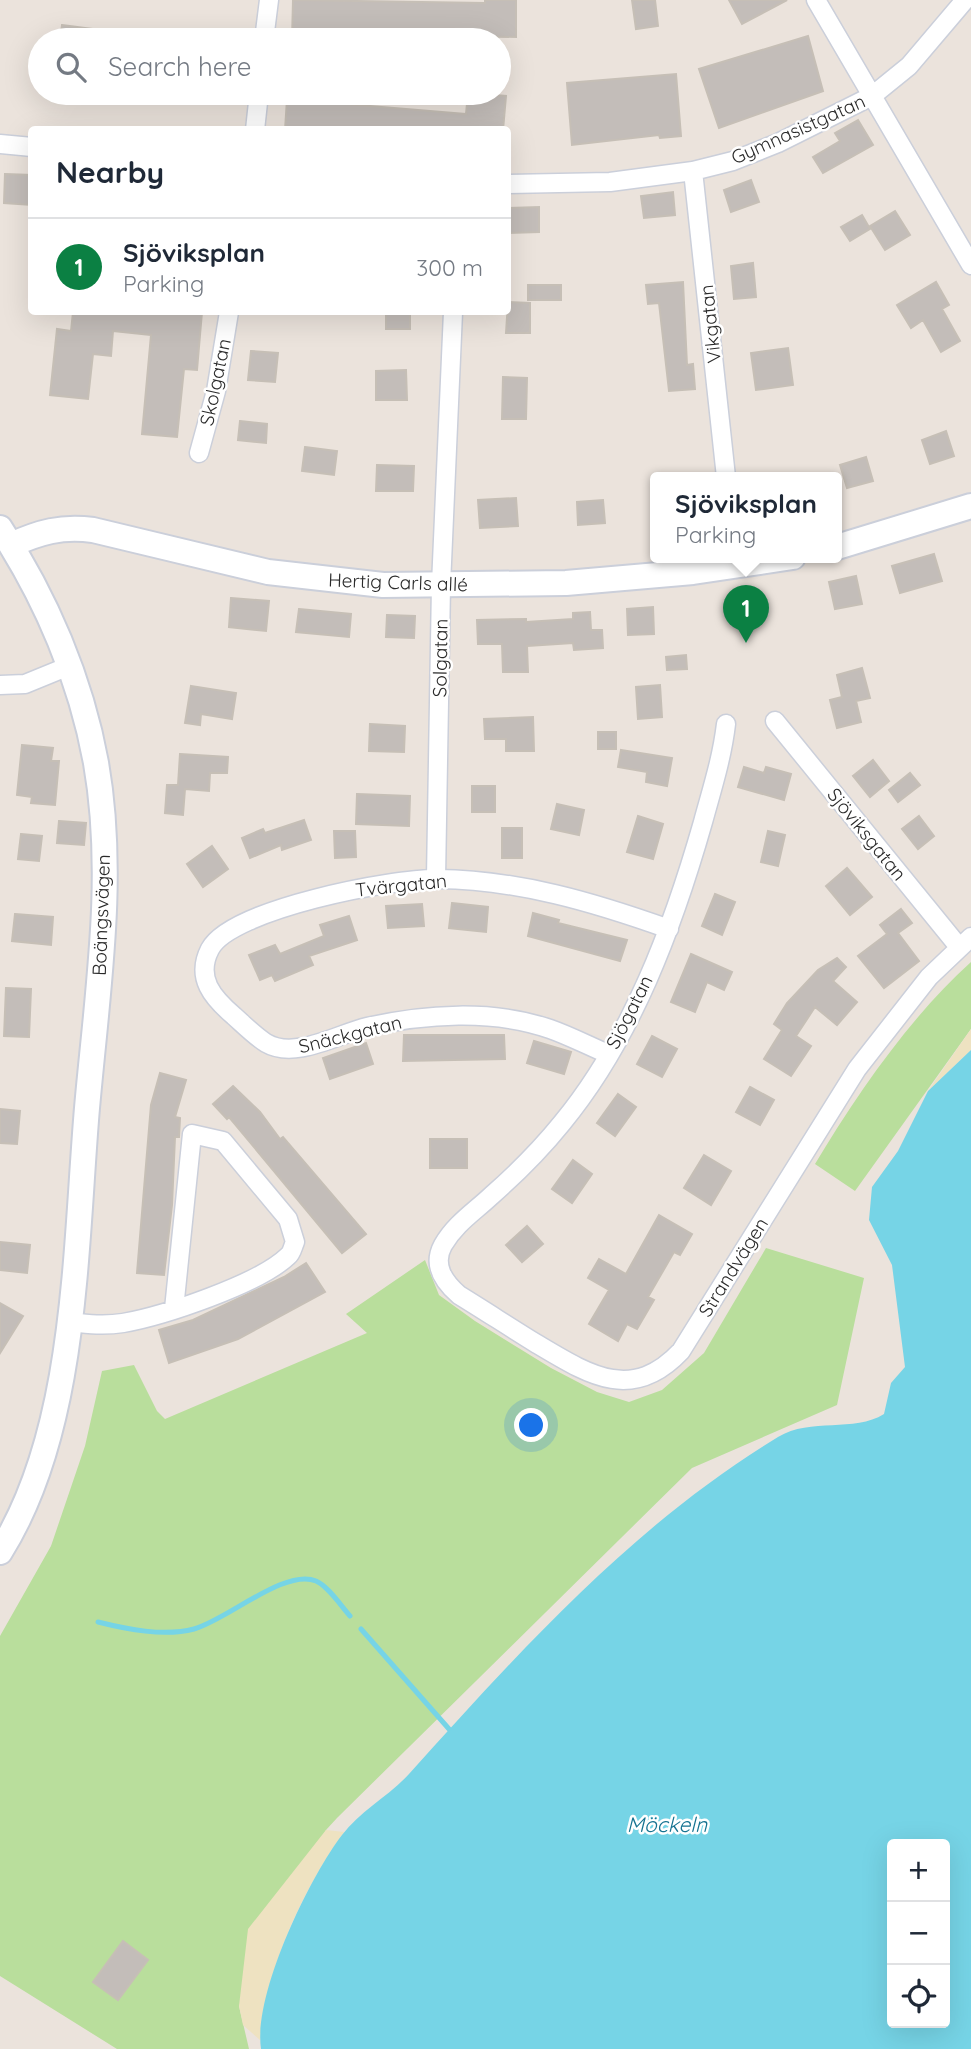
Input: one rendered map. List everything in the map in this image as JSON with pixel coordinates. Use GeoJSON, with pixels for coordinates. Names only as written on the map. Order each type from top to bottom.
{"type":"FeatureCollection","features":[{"type":"Feature","properties":{"kind":"street"},"geometry":{"type":"LineString","coordinates":[[266,28],[269,0]]}},
{"type":"Feature","properties":{"kind":"street"},"geometry":{"type":"LineString","coordinates":[[816,0],[971,265]]}},
{"type":"Feature","properties":{"kind":"street","name":"Gymnasistgatan"},"geometry":{"type":"LineString","coordinates":[[511,184],[610,182],[693,171],[778,143],[872,96],[909,66],[965,0]]}},
{"type":"Feature","properties":{"kind":"street"},"geometry":{"type":"LineString","coordinates":[[255,126],[258,105]]}},
{"type":"Feature","properties":{"kind":"street"},"geometry":{"type":"LineString","coordinates":[[0,144],[28,146]]}},
{"type":"Feature","properties":{"kind":"street","name":"Vikgatan"},"geometry":{"type":"LineString","coordinates":[[693,171],[725,472]]}},
{"type":"Feature","properties":{"kind":"street","name":"Skolgatan"},"geometry":{"type":"LineString","coordinates":[[199,453],[216,391],[229,315]]}},
{"type":"Feature","properties":{"kind":"street","name":"Solgatan"},"geometry":{"type":"LineString","coordinates":[[436,878],[441,585],[453,315]]}},
{"type":"Feature","properties":{"kind":"street"},"geometry":{"type":"LineString","coordinates":[[842,545],[971,506]]}},
{"type":"Feature","properties":{"kind":"street","name":"Hertig Carls allé"},"geometry":{"type":"LineString","coordinates":[[6,536],[68,527],[93,530],[268,572],[373,584],[566,583],[721,563]]}},
{"type":"Feature","properties":{"kind":"street","name":"Boängsvägen"},"geometry":{"type":"LineString","coordinates":[[0,1552],[19,1515],[48,1440],[68,1322],[105,873],[96,764],[69,666],[37,592],[6,536]]}},
{"type":"Feature","properties":{"kind":"street"},"geometry":{"type":"LineString","coordinates":[[0,685],[25,684],[69,666]]}},
{"type":"Feature","properties":{"kind":"street","name":"Sjöviksgatan"},"geometry":{"type":"LineString","coordinates":[[775,721],[965,942]]}},
{"type":"Feature","properties":{"kind":"street","name":"Sjögatan"},"geometry":{"type":"LineString","coordinates":[[441,1249],[462,1221],[493,1195],[562,1123],[628,1021],[669,929],[697,842],[722,752],[726,724]]}},
{"type":"Feature","properties":{"kind":"street","name":"Tvärgatan"},"geometry":{"type":"LineString","coordinates":[[226,1009],[207,987],[204,968],[211,947],[228,932],[305,901],[394,882],[436,878],[495,881],[536,888],[591,902],[669,929]]}},
{"type":"Feature","properties":{"kind":"street","name":"Strandvägen"},"geometry":{"type":"LineString","coordinates":[[441,1249],[439,1267],[444,1282],[458,1295],[582,1371],[607,1380],[634,1380],[664,1369],[681,1350],[857,1069],[929,977],[965,942]]}},
{"type":"Feature","properties":{"kind":"street","name":"Snäckgatan"},"geometry":{"type":"LineString","coordinates":[[226,1009],[265,1042],[281,1050],[299,1048],[387,1022],[458,1016],[486,1017],[548,1028],[608,1054]]}},
{"type":"Feature","properties":{"kind":"street"},"geometry":{"type":"LineString","coordinates":[[68,1322],[101,1325],[124,1323],[174,1309],[260,1274],[289,1255],[295,1242],[288,1219],[223,1141],[192,1134],[174,1309]]}},
{"type":"Feature","properties":{"kind":"green space"},"geometry":{"type":"Polygon","coordinates":[[[971,962],[971,1029],[855,1191],[815,1164],[886,1057],[927,1007],[971,962]]]}},
{"type":"Feature","properties":{"kind":"green space"},"geometry":{"type":"Polygon","coordinates":[[[766,1248],[864,1278],[837,1405],[692,1468],[326,1830],[239,2006],[249,2049],[117,2049],[0,1976],[0,1636],[51,1546],[85,1446],[102,1371],[134,1365],[157,1411],[165,1419],[367,1333],[346,1314],[425,1260],[439,1295],[475,1321],[551,1368],[597,1392],[629,1402],[662,1390],[704,1353],[766,1248]]]}},
{"type":"Feature","properties":{"kind":"sand"},"geometry":{"type":"Polygon","coordinates":[[[971,1029],[971,1050],[928,1091],[971,1029]]]}},
{"type":"Feature","properties":{"kind":"sand"},"geometry":{"type":"Polygon","coordinates":[[[326,1830],[344,1832],[314,1879],[289,1930],[270,1985],[260,2040],[243,2025],[239,2006],[248,1929],[326,1830]]]}},
{"type":"Feature","properties":{"kind":"water","name":"Möckeln"},"geometry":{"type":"Polygon","coordinates":[[[971,1050],[971,2049],[261,2049],[261,2026],[274,1968],[314,1879],[349,1826],[409,1774],[493,1682],[581,1592],[675,1509],[725,1471],[791,1431],[859,1423],[884,1414],[891,1383],[905,1367],[892,1265],[869,1220],[872,1187],[898,1151],[928,1091],[971,1050]]]}},
{"type":"Feature","properties":{"kind":"building"},"geometry":{"type":"Polygon","coordinates":[[[293,0],[485,3],[485,0],[516,0],[516,37],[511,37],[511,28],[292,28],[293,0]]]}},
{"type":"Feature","properties":{"kind":"building"},"geometry":{"type":"Polygon","coordinates":[[[632,0],[655,0],[658,26],[636,29],[632,0]]]}},
{"type":"Feature","properties":{"kind":"building"},"geometry":{"type":"Polygon","coordinates":[[[729,0],[787,0],[742,24],[729,0]]]}},
{"type":"Feature","properties":{"kind":"building"},"geometry":{"type":"Polygon","coordinates":[[[62,25],[86,28],[62,28],[62,25]]]}},
{"type":"Feature","properties":{"kind":"building"},"geometry":{"type":"Polygon","coordinates":[[[808,36],[823,91],[719,128],[699,69],[808,36]]]}},
{"type":"Feature","properties":{"kind":"building"},"geometry":{"type":"Polygon","coordinates":[[[676,74],[681,136],[660,138],[659,135],[572,145],[567,83],[676,74]]]}},
{"type":"Feature","properties":{"kind":"building"},"geometry":{"type":"Polygon","coordinates":[[[287,105],[359,105],[466,114],[467,105],[505,105],[503,126],[285,126],[287,105]]]}},
{"type":"Feature","properties":{"kind":"building"},"geometry":{"type":"Polygon","coordinates":[[[858,120],[873,145],[823,173],[813,157],[840,141],[835,133],[858,120]]]}},
{"type":"Feature","properties":{"kind":"building"},"geometry":{"type":"Polygon","coordinates":[[[5,174],[28,175],[28,205],[4,203],[5,174]]]}},
{"type":"Feature","properties":{"kind":"building"},"geometry":{"type":"Polygon","coordinates":[[[751,180],[759,202],[731,212],[724,190],[751,180]]]}},
{"type":"Feature","properties":{"kind":"building"},"geometry":{"type":"Polygon","coordinates":[[[673,192],[675,215],[644,218],[641,196],[673,192]]]}},
{"type":"Feature","properties":{"kind":"building"},"geometry":{"type":"Polygon","coordinates":[[[539,207],[539,232],[511,233],[511,208],[539,207]]]}},
{"type":"Feature","properties":{"kind":"building"},"geometry":{"type":"Polygon","coordinates":[[[895,211],[910,235],[885,250],[870,226],[895,211]]]}},
{"type":"Feature","properties":{"kind":"building"},"geometry":{"type":"Polygon","coordinates":[[[862,215],[870,229],[850,241],[841,227],[862,215]]]}},
{"type":"Feature","properties":{"kind":"building"},"geometry":{"type":"Polygon","coordinates":[[[753,263],[756,297],[734,299],[731,266],[753,263]]]}},
{"type":"Feature","properties":{"kind":"building"},"geometry":{"type":"Polygon","coordinates":[[[683,282],[687,365],[693,364],[695,389],[669,391],[659,303],[648,304],[646,285],[683,282]]]}},
{"type":"Feature","properties":{"kind":"building"},"geometry":{"type":"Polygon","coordinates":[[[936,282],[949,305],[942,309],[960,341],[941,352],[923,320],[911,328],[897,305],[936,282]]]}},
{"type":"Feature","properties":{"kind":"building"},"geometry":{"type":"Polygon","coordinates":[[[528,285],[561,285],[561,300],[528,300],[528,285]]]}},
{"type":"Feature","properties":{"kind":"building"},"geometry":{"type":"Polygon","coordinates":[[[511,302],[530,303],[530,333],[506,333],[511,302]]]}},
{"type":"Feature","properties":{"kind":"building"},"geometry":{"type":"Polygon","coordinates":[[[73,315],[202,315],[197,370],[184,369],[177,437],[142,434],[151,335],[113,331],[111,356],[93,354],[88,399],[50,395],[57,329],[71,331],[73,315]]]}},
{"type":"Feature","properties":{"kind":"building"},"geometry":{"type":"Polygon","coordinates":[[[386,315],[410,315],[410,329],[386,329],[386,315]]]}},
{"type":"Feature","properties":{"kind":"building"},"geometry":{"type":"Polygon","coordinates":[[[788,348],[793,385],[756,390],[751,353],[788,348]]]}},
{"type":"Feature","properties":{"kind":"building"},"geometry":{"type":"Polygon","coordinates":[[[251,351],[278,353],[275,382],[248,380],[251,351]]]}},
{"type":"Feature","properties":{"kind":"building"},"geometry":{"type":"Polygon","coordinates":[[[406,370],[407,400],[376,400],[376,371],[406,370]]]}},
{"type":"Feature","properties":{"kind":"building"},"geometry":{"type":"Polygon","coordinates":[[[503,377],[527,378],[526,419],[502,419],[503,377]]]}},
{"type":"Feature","properties":{"kind":"building"},"geometry":{"type":"Polygon","coordinates":[[[240,421],[267,424],[266,443],[238,440],[240,421]]]}},
{"type":"Feature","properties":{"kind":"building"},"geometry":{"type":"Polygon","coordinates":[[[946,431],[954,456],[930,464],[922,440],[946,431]]]}},
{"type":"Feature","properties":{"kind":"building"},"geometry":{"type":"Polygon","coordinates":[[[305,447],[337,451],[334,475],[302,471],[305,447]]]}},
{"type":"Feature","properties":{"kind":"building"},"geometry":{"type":"Polygon","coordinates":[[[866,457],[873,481],[847,488],[840,465],[866,457]]]}},
{"type":"Feature","properties":{"kind":"building"},"geometry":{"type":"Polygon","coordinates":[[[377,465],[414,466],[413,491],[376,491],[377,465]]]}},
{"type":"Feature","properties":{"kind":"building"},"geometry":{"type":"Polygon","coordinates":[[[516,498],[518,526],[480,528],[478,500],[516,498]]]}},
{"type":"Feature","properties":{"kind":"building"},"geometry":{"type":"Polygon","coordinates":[[[603,500],[605,523],[578,525],[577,502],[603,500]]]}},
{"type":"Feature","properties":{"kind":"building"},"geometry":{"type":"Polygon","coordinates":[[[934,554],[942,581],[900,593],[892,566],[934,554]]]}},
{"type":"Feature","properties":{"kind":"building"},"geometry":{"type":"Polygon","coordinates":[[[856,576],[862,604],[835,609],[829,582],[856,576]]]}},
{"type":"Feature","properties":{"kind":"building"},"geometry":{"type":"Polygon","coordinates":[[[231,598],[269,601],[266,631],[229,627],[231,598]]]}},
{"type":"Feature","properties":{"kind":"building"},"geometry":{"type":"Polygon","coordinates":[[[653,607],[654,634],[628,635],[627,609],[653,607]]]}},
{"type":"Feature","properties":{"kind":"building"},"geometry":{"type":"Polygon","coordinates":[[[299,609],[351,614],[349,637],[296,632],[299,609]]]}},
{"type":"Feature","properties":{"kind":"building"},"geometry":{"type":"Polygon","coordinates":[[[590,612],[591,630],[602,630],[603,648],[574,650],[573,643],[527,646],[528,672],[503,672],[502,644],[478,644],[477,620],[526,619],[526,622],[573,619],[573,613],[590,612]]]}},
{"type":"Feature","properties":{"kind":"building"},"geometry":{"type":"Polygon","coordinates":[[[387,615],[415,616],[414,638],[386,637],[387,615]]]}},
{"type":"Feature","properties":{"kind":"building"},"geometry":{"type":"Polygon","coordinates":[[[686,655],[687,669],[667,670],[666,657],[686,655]]]}},
{"type":"Feature","properties":{"kind":"building"},"geometry":{"type":"Polygon","coordinates":[[[862,668],[870,698],[856,701],[861,722],[837,728],[830,700],[842,697],[837,675],[862,668]]]}},
{"type":"Feature","properties":{"kind":"building"},"geometry":{"type":"Polygon","coordinates":[[[660,685],[662,717],[638,719],[636,687],[660,685]]]}},
{"type":"Feature","properties":{"kind":"building"},"geometry":{"type":"Polygon","coordinates":[[[191,686],[236,693],[232,719],[201,714],[200,725],[185,723],[191,686]]]}},
{"type":"Feature","properties":{"kind":"building"},"geometry":{"type":"Polygon","coordinates":[[[533,717],[534,751],[506,751],[506,739],[485,739],[484,719],[533,717]]]}},
{"type":"Feature","properties":{"kind":"building"},"geometry":{"type":"Polygon","coordinates":[[[370,724],[405,726],[404,752],[369,751],[370,724]]]}},
{"type":"Feature","properties":{"kind":"building"},"geometry":{"type":"Polygon","coordinates":[[[598,732],[616,732],[616,749],[598,749],[598,732]]]}},
{"type":"Feature","properties":{"kind":"building"},"geometry":{"type":"Polygon","coordinates":[[[22,745],[53,748],[51,761],[59,761],[55,805],[31,803],[32,797],[17,795],[22,745]]]}},
{"type":"Feature","properties":{"kind":"building"},"geometry":{"type":"Polygon","coordinates":[[[621,750],[672,758],[667,786],[646,782],[647,772],[618,767],[621,750]]]}},
{"type":"Feature","properties":{"kind":"building"},"geometry":{"type":"Polygon","coordinates":[[[180,754],[228,757],[227,773],[210,773],[209,791],[185,789],[183,815],[165,813],[167,785],[178,785],[180,754]]]}},
{"type":"Feature","properties":{"kind":"building"},"geometry":{"type":"Polygon","coordinates":[[[873,760],[889,781],[870,797],[853,776],[873,760]]]}},
{"type":"Feature","properties":{"kind":"building"},"geometry":{"type":"Polygon","coordinates":[[[744,767],[764,773],[766,767],[791,774],[784,800],[738,787],[744,767]]]}},
{"type":"Feature","properties":{"kind":"building"},"geometry":{"type":"Polygon","coordinates":[[[910,773],[920,785],[898,802],[889,790],[910,773]]]}},
{"type":"Feature","properties":{"kind":"building"},"geometry":{"type":"Polygon","coordinates":[[[472,786],[495,786],[495,812],[472,812],[472,786]]]}},
{"type":"Feature","properties":{"kind":"building"},"geometry":{"type":"Polygon","coordinates":[[[357,794],[410,796],[409,826],[356,824],[357,794]]]}},
{"type":"Feature","properties":{"kind":"building"},"geometry":{"type":"Polygon","coordinates":[[[557,804],[584,810],[579,835],[551,829],[557,804]]]}},
{"type":"Feature","properties":{"kind":"building"},"geometry":{"type":"Polygon","coordinates":[[[638,816],[663,824],[653,859],[627,852],[638,816]]]}},
{"type":"Feature","properties":{"kind":"building"},"geometry":{"type":"Polygon","coordinates":[[[919,816],[934,836],[918,849],[902,829],[919,816]]]}},
{"type":"Feature","properties":{"kind":"building"},"geometry":{"type":"Polygon","coordinates":[[[304,820],[311,840],[282,850],[281,845],[250,858],[242,838],[263,829],[265,833],[304,820]]]}},
{"type":"Feature","properties":{"kind":"building"},"geometry":{"type":"Polygon","coordinates":[[[59,821],[86,823],[84,845],[57,843],[59,821]]]}},
{"type":"Feature","properties":{"kind":"building"},"geometry":{"type":"Polygon","coordinates":[[[502,828],[522,828],[522,858],[502,858],[502,828]]]}},
{"type":"Feature","properties":{"kind":"building"},"geometry":{"type":"Polygon","coordinates":[[[334,831],[355,831],[356,857],[335,858],[334,831]]]}},
{"type":"Feature","properties":{"kind":"building"},"geometry":{"type":"Polygon","coordinates":[[[768,831],[785,835],[778,866],[761,862],[768,831]]]}},
{"type":"Feature","properties":{"kind":"building"},"geometry":{"type":"Polygon","coordinates":[[[21,834],[42,836],[39,861],[18,859],[21,834]]]}},
{"type":"Feature","properties":{"kind":"building"},"geometry":{"type":"Polygon","coordinates":[[[212,846],[228,869],[203,887],[187,864],[212,846]]]}},
{"type":"Feature","properties":{"kind":"building"},"geometry":{"type":"Polygon","coordinates":[[[847,868],[872,897],[850,915],[826,886],[847,868]]]}},
{"type":"Feature","properties":{"kind":"building"},"geometry":{"type":"Polygon","coordinates":[[[715,894],[735,902],[722,935],[702,926],[715,894]]]}},
{"type":"Feature","properties":{"kind":"building"},"geometry":{"type":"Polygon","coordinates":[[[452,903],[488,907],[486,932],[449,928],[452,903]]]}},
{"type":"Feature","properties":{"kind":"building"},"geometry":{"type":"Polygon","coordinates":[[[422,904],[424,926],[388,928],[386,906],[422,904]]]}},
{"type":"Feature","properties":{"kind":"building"},"geometry":{"type":"Polygon","coordinates":[[[901,909],[912,923],[898,933],[919,961],[884,988],[858,956],[887,934],[880,925],[901,909]]]}},
{"type":"Feature","properties":{"kind":"building"},"geometry":{"type":"Polygon","coordinates":[[[533,913],[559,920],[558,923],[627,940],[620,961],[528,936],[533,913]]]}},
{"type":"Feature","properties":{"kind":"building"},"geometry":{"type":"Polygon","coordinates":[[[15,914],[53,917],[51,945],[12,941],[15,914]]]}},
{"type":"Feature","properties":{"kind":"building"},"geometry":{"type":"Polygon","coordinates":[[[349,916],[357,940],[309,956],[313,965],[275,981],[272,975],[260,980],[249,955],[275,945],[280,954],[324,936],[320,925],[349,916]]]}},
{"type":"Feature","properties":{"kind":"building"},"geometry":{"type":"Polygon","coordinates":[[[691,954],[732,972],[724,990],[707,982],[695,1012],[671,1002],[691,954]]]}},
{"type":"Feature","properties":{"kind":"building"},"geometry":{"type":"Polygon","coordinates":[[[837,958],[846,967],[833,981],[857,1002],[837,1025],[815,1007],[796,1036],[811,1046],[791,1076],[764,1059],[782,1030],[774,1024],[787,1003],[818,970],[837,958]]]}},
{"type":"Feature","properties":{"kind":"building"},"geometry":{"type":"Polygon","coordinates":[[[6,988],[31,989],[29,1037],[4,1036],[6,988]]]}},
{"type":"Feature","properties":{"kind":"building"},"geometry":{"type":"Polygon","coordinates":[[[404,1035],[504,1035],[505,1059],[403,1061],[404,1035]]]}},
{"type":"Feature","properties":{"kind":"building"},"geometry":{"type":"Polygon","coordinates":[[[652,1036],[677,1049],[662,1077],[637,1064],[652,1036]]]}},
{"type":"Feature","properties":{"kind":"building"},"geometry":{"type":"Polygon","coordinates":[[[534,1041],[571,1052],[564,1074],[527,1063],[534,1041]]]}},
{"type":"Feature","properties":{"kind":"building"},"geometry":{"type":"Polygon","coordinates":[[[366,1043],[373,1064],[330,1079],[323,1058],[366,1043]]]}},
{"type":"Feature","properties":{"kind":"building"},"geometry":{"type":"Polygon","coordinates":[[[160,1073],[186,1080],[175,1117],[180,1118],[179,1137],[175,1137],[172,1205],[164,1275],[137,1273],[151,1105],[160,1073]]]}},
{"type":"Feature","properties":{"kind":"building"},"geometry":{"type":"Polygon","coordinates":[[[233,1086],[260,1112],[280,1139],[283,1137],[366,1234],[342,1253],[229,1117],[227,1119],[213,1104],[233,1086]]]}},
{"type":"Feature","properties":{"kind":"building"},"geometry":{"type":"Polygon","coordinates":[[[750,1087],[774,1100],[760,1125],[736,1112],[750,1087]]]}},
{"type":"Feature","properties":{"kind":"building"},"geometry":{"type":"Polygon","coordinates":[[[618,1094],[636,1107],[615,1136],[597,1123],[618,1094]]]}},
{"type":"Feature","properties":{"kind":"building"},"geometry":{"type":"Polygon","coordinates":[[[0,1109],[20,1111],[17,1144],[0,1143],[0,1109]]]}},
{"type":"Feature","properties":{"kind":"building"},"geometry":{"type":"Polygon","coordinates":[[[430,1139],[467,1139],[467,1168],[430,1168],[430,1139]]]}},
{"type":"Feature","properties":{"kind":"building"},"geometry":{"type":"Polygon","coordinates":[[[704,1155],[731,1171],[711,1205],[684,1188],[704,1155]]]}},
{"type":"Feature","properties":{"kind":"building"},"geometry":{"type":"Polygon","coordinates":[[[573,1160],[592,1174],[572,1203],[552,1189],[573,1160]]]}},
{"type":"Feature","properties":{"kind":"building"},"geometry":{"type":"Polygon","coordinates":[[[659,1215],[692,1234],[680,1255],[674,1252],[648,1297],[654,1300],[637,1329],[627,1324],[618,1341],[589,1324],[609,1290],[588,1278],[599,1259],[626,1274],[659,1215]]]}},
{"type":"Feature","properties":{"kind":"building"},"geometry":{"type":"Polygon","coordinates":[[[527,1226],[543,1244],[522,1262],[506,1245],[527,1226]]]}},
{"type":"Feature","properties":{"kind":"building"},"geometry":{"type":"Polygon","coordinates":[[[0,1242],[30,1245],[27,1273],[0,1270],[0,1242]]]}},
{"type":"Feature","properties":{"kind":"building"},"geometry":{"type":"Polygon","coordinates":[[[306,1263],[325,1292],[238,1339],[169,1363],[159,1330],[193,1320],[284,1277],[306,1263]]]}},
{"type":"Feature","properties":{"kind":"building"},"geometry":{"type":"Polygon","coordinates":[[[0,1303],[23,1316],[0,1353],[0,1303]]]}},
{"type":"Feature","properties":{"kind":"building"},"geometry":{"type":"Polygon","coordinates":[[[123,1941],[148,1960],[118,2000],[93,1982],[123,1941]]]}},
{"type":"Feature","properties":{"kind":"waterway"},"geometry":{"type":"LineString","coordinates":[[98,1622],[158,1632],[194,1629],[272,1588],[303,1579],[321,1584],[350,1616]]}},
{"type":"Feature","properties":{"kind":"waterway"},"geometry":{"type":"LineString","coordinates":[[361,1629],[449,1729]]}},
{"type":"Feature","properties":{"kind":"place","name":"Sjöviksplan"},"geometry":{"type":"Point","coordinates":[746,643]}}]}
